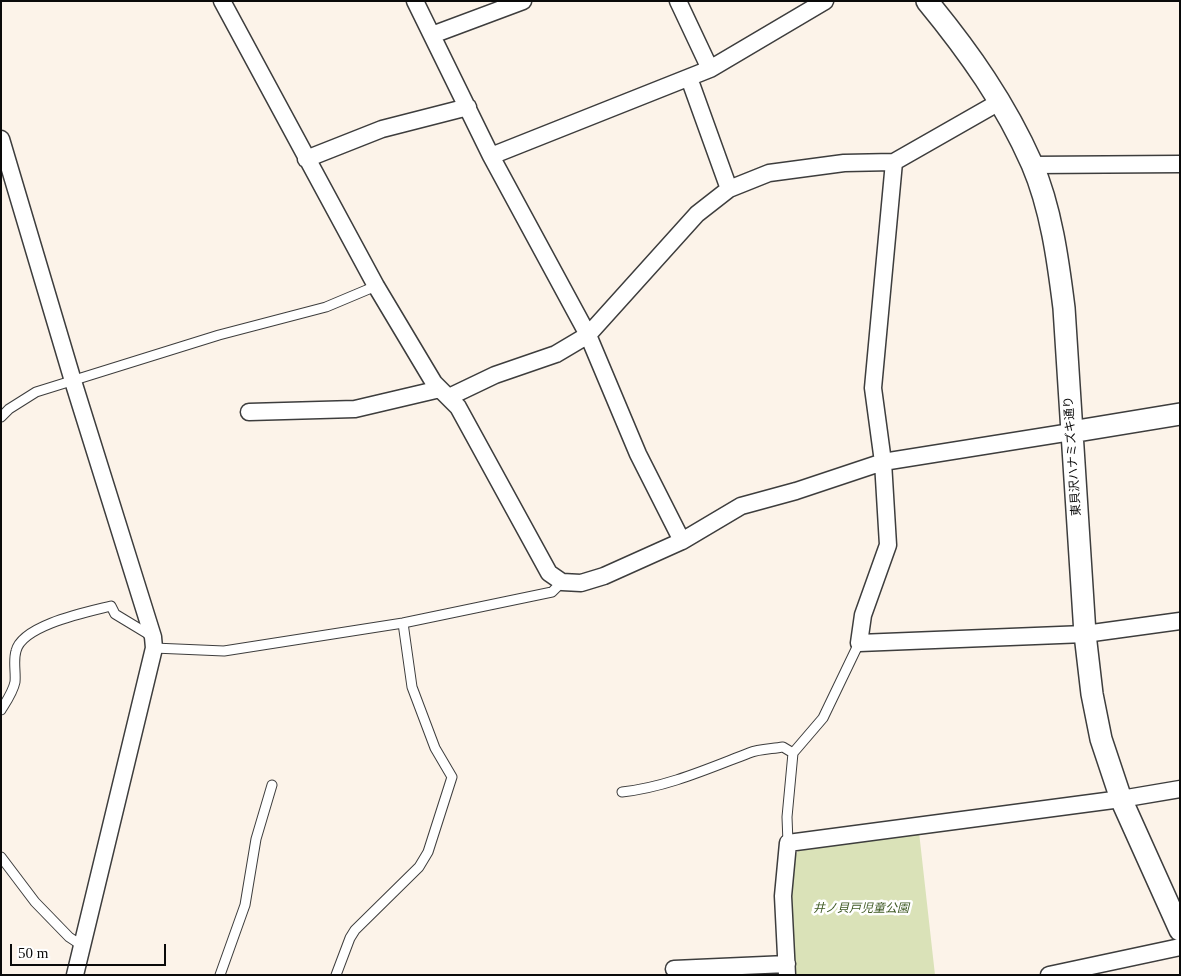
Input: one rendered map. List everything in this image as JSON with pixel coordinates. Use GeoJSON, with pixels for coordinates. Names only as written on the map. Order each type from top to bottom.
{"type":"FeatureCollection","features":[{"type":"Feature","properties":{"kind":"street"},"geometry":{"type":"LineString","coordinates":[[222,1],[376,286],[434,383],[458,407],[549,573],[562,582],[580,583],[604,576],[682,541],[741,506],[796,492],[882,462],[1180,414]]}},
{"type":"Feature","properties":{"kind":"street"},"geometry":{"type":"LineString","coordinates":[[416,1],[491,156],[588,335],[638,454],[682,541]]}},
{"type":"Feature","properties":{"kind":"street"},"geometry":{"type":"LineString","coordinates":[[432,35],[523,1]]}},
{"type":"Feature","properties":{"kind":"street"},"geometry":{"type":"LineString","coordinates":[[678,1],[710,69]]}},
{"type":"Feature","properties":{"kind":"street"},"geometry":{"type":"LineString","coordinates":[[491,156],[710,69],[825,1]]}},
{"type":"Feature","properties":{"kind":"street","name":"東貝沢ハナミズキ通り"},"geometry":{"type":"LineString","coordinates":[[927,1],[978,66],[1001,101],[1032,165],[1058,258],[1064,308],[1085,634],[1092,694],[1100,730],[1121,799],[1180,930]]}},
{"type":"Feature","properties":{"kind":"street"},"geometry":{"type":"LineString","coordinates":[[689,78],[729,188]]}},
{"type":"Feature","properties":{"kind":"street"},"geometry":{"type":"LineString","coordinates":[[248,412],[355,408],[445,393],[556,354],[588,335],[697,214],[729,188],[769,173],[844,162],[894,162],[1001,101]]}},
{"type":"Feature","properties":{"kind":"street"},"geometry":{"type":"LineString","coordinates":[[306,159],[382,129],[468,107]]}},
{"type":"Feature","properties":{"kind":"street"},"geometry":{"type":"LineString","coordinates":[[1,139],[72,381],[154,643],[75,975]]}},
{"type":"Feature","properties":{"kind":"street"},"geometry":{"type":"LineString","coordinates":[[894,162],[873,388],[882,462],[888,544],[863,615],[859,643],[1085,634],[1180,621]]}},
{"type":"Feature","properties":{"kind":"street"},"geometry":{"type":"LineString","coordinates":[[1032,165],[1180,164]]}},
{"type":"Feature","properties":{"kind":"street"},"geometry":{"type":"LineString","coordinates":[[674,969],[787,969],[783,896],[788,843],[1121,799],[1180,789]]}},
{"type":"Feature","properties":{"kind":"street"},"geometry":{"type":"LineString","coordinates":[[1049,975],[1180,948]]}},
{"type":"Feature","properties":{"kind":"lane"},"geometry":{"type":"LineString","coordinates":[[1,418],[9,409],[36,392],[219,335],[326,306],[376,286]]}},
{"type":"Feature","properties":{"kind":"lane"},"geometry":{"type":"LineString","coordinates":[[1,710],[15,683],[15,654],[19,642],[30,634],[70,616],[111,606],[115,614],[154,643],[224,651],[404,623],[552,592],[562,582]]}},
{"type":"Feature","properties":{"kind":"lane"},"geometry":{"type":"LineString","coordinates":[[336,975],[355,930],[419,867],[428,852],[452,777],[435,748],[412,688],[404,623]]}},
{"type":"Feature","properties":{"kind":"lane"},"geometry":{"type":"LineString","coordinates":[[788,843],[787,817],[793,753],[823,718],[859,643]]}},
{"type":"Feature","properties":{"kind":"lane"},"geometry":{"type":"LineString","coordinates":[[622,792],[641,790],[679,780],[727,764],[750,753],[784,747],[793,753]]}},
{"type":"Feature","properties":{"kind":"lane"},"geometry":{"type":"LineString","coordinates":[[220,975],[245,905],[256,840],[272,785]]}},
{"type":"Feature","properties":{"kind":"lane"},"geometry":{"type":"LineString","coordinates":[[2,859],[35,902],[70,937],[81,945]]}},
{"type":"Feature","properties":{"kind":"green space","name":"井ノ貝戸児童公園"},"geometry":{"type":"Polygon","coordinates":[[[919,832],[935,975],[796,975],[790,893],[793,862],[798,851],[919,832]]]}}]}
